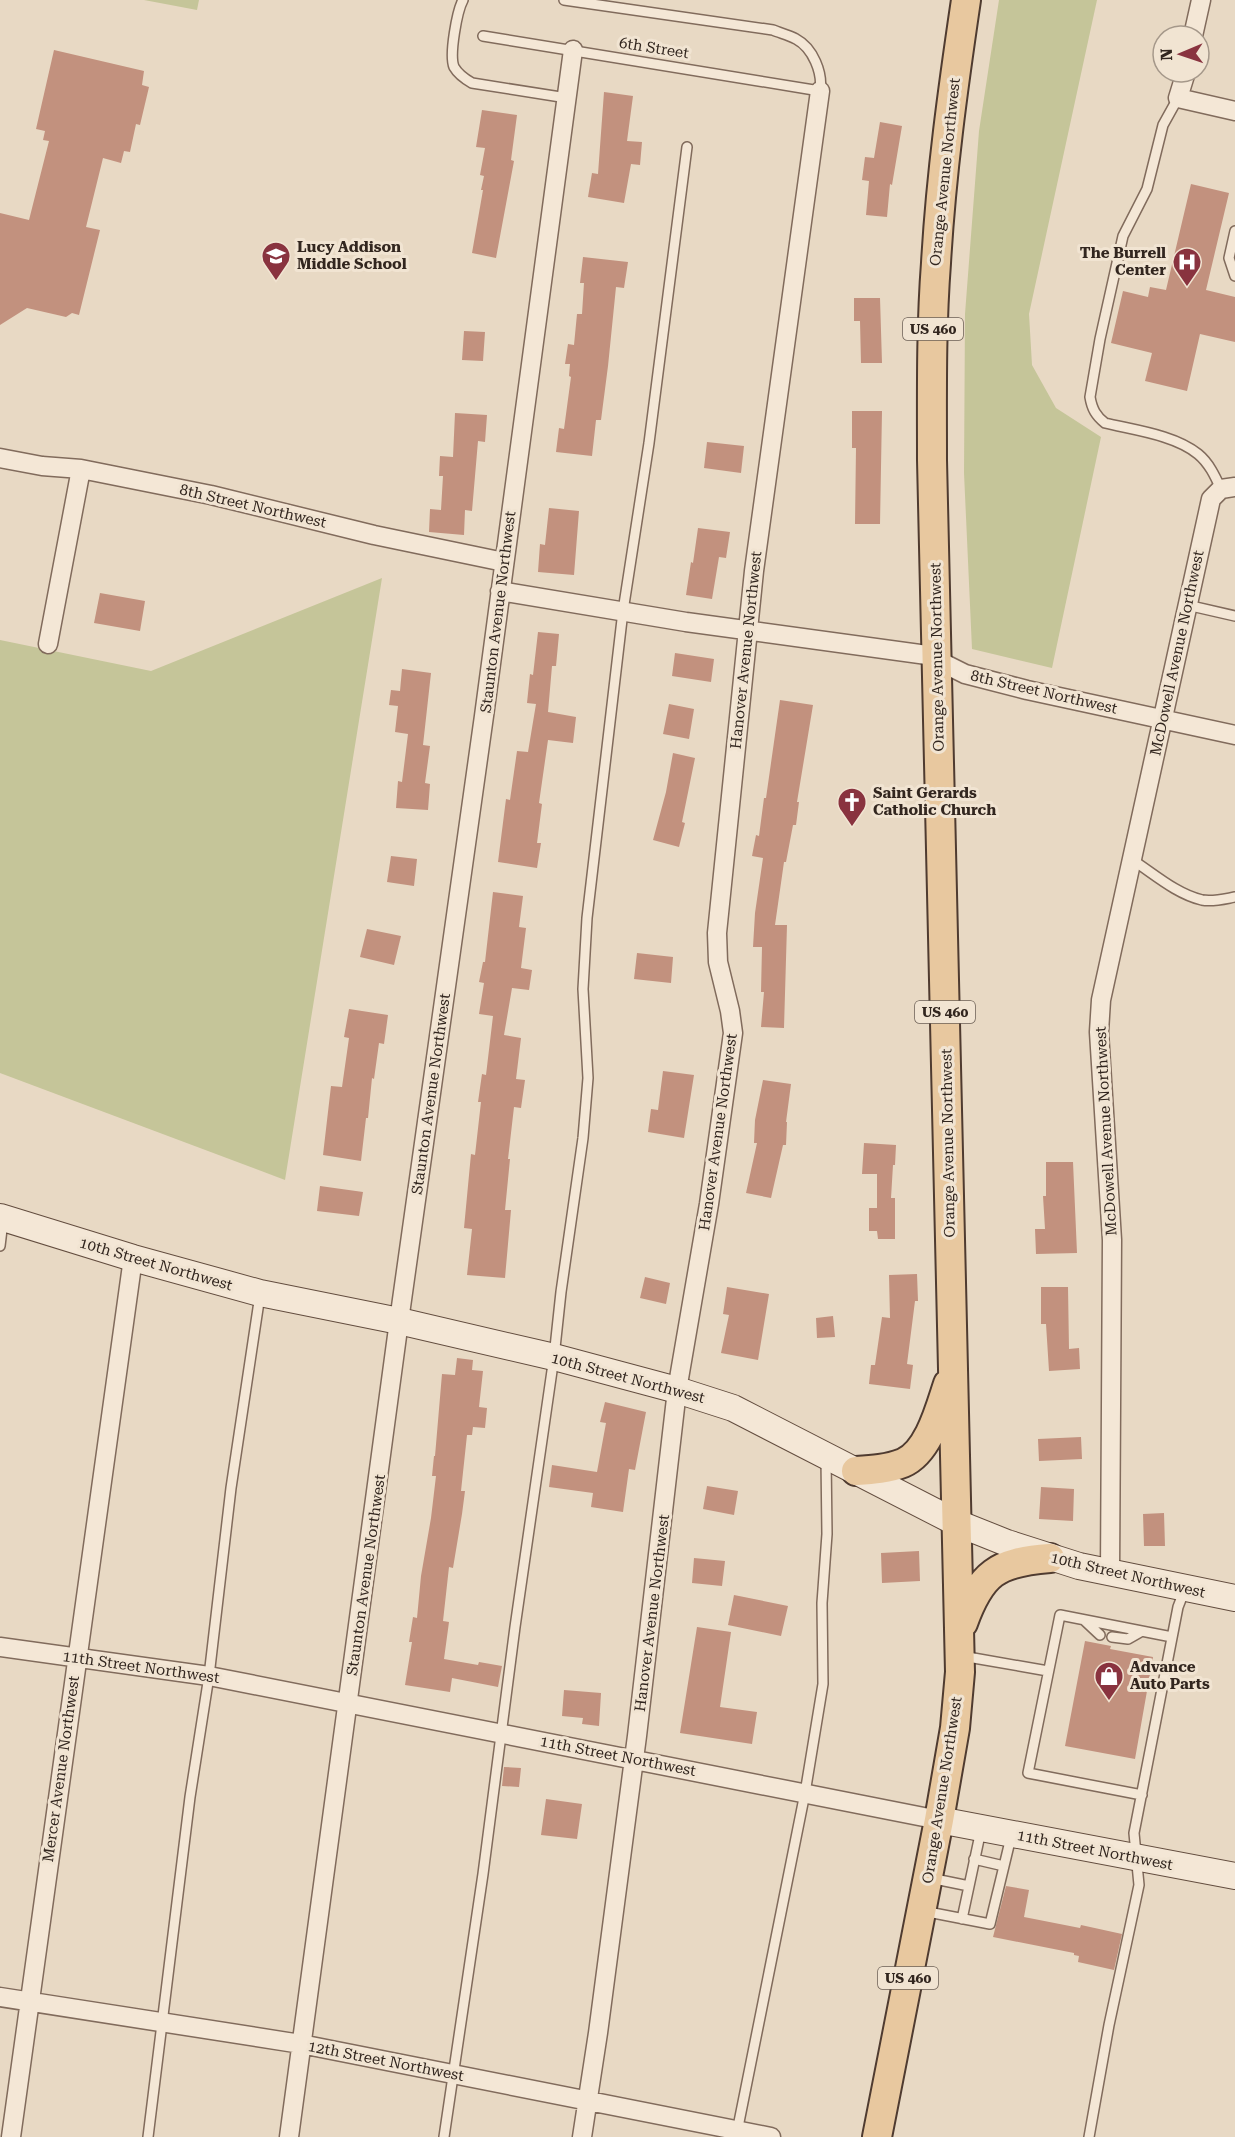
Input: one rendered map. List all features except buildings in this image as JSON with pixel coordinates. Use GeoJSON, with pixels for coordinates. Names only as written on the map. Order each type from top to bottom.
{"type":"FeatureCollection","features":[{"type":"Feature","properties":{"kind":"main road","name":"Orange Avenue Northwest"},"geometry":{"type":"LineString","coordinates":[[877,2137],[955,1728],[960,1643],[932,460],[932,347],[935,276],[946,144],[966,0]]}},
{"type":"Feature","properties":{"kind":"main road","name":"10th Street Northwest"},"geometry":{"type":"LineString","coordinates":[[2,1218],[133,1258],[260,1293],[399,1321],[678,1390],[733,1408],[957,1523],[1050,1558],[1110,1573],[1235,1598]]}},
{"type":"Feature","properties":{"kind":"main road"},"geometry":{"type":"LineString","coordinates":[[856,1471],[884,1469],[905,1462],[923,1446],[936,1419],[954,1364]]}},
{"type":"Feature","properties":{"kind":"main road"},"geometry":{"type":"LineString","coordinates":[[960,1643],[972,1598],[986,1579],[1002,1567],[1022,1560],[1050,1558]]}},
{"type":"Feature","properties":{"kind":"main road","name":"11th Street Northwest"},"geometry":{"type":"LineString","coordinates":[[939,1820],[1235,1876]]}},
{"type":"Feature","properties":{"kind":"street"},"geometry":{"type":"LineString","coordinates":[[1196,24],[1201,0]]}},
{"type":"Feature","properties":{"kind":"street","name":"Staunton Avenue Northwest"},"geometry":{"type":"LineString","coordinates":[[289,2137],[573,50]]}},
{"type":"Feature","properties":{"kind":"street"},"geometry":{"type":"LineString","coordinates":[[1182,84],[1178,98],[1235,111]]}},
{"type":"Feature","properties":{"kind":"street","name":"Hanover Avenue Northwest"},"geometry":{"type":"LineString","coordinates":[[582,2137],[634,1759],[678,1390],[709,1204],[733,1033],[718,962],[717,933],[747,631],[806,180],[820,91]]}},
{"type":"Feature","properties":{"kind":"street","name":"8th Street Northwest"},"geometry":{"type":"LineString","coordinates":[[0,458],[42,466],[81,469],[211,495],[374,535],[504,562]]}},
{"type":"Feature","properties":{"kind":"street"},"geometry":{"type":"LineString","coordinates":[[48,644],[81,469]]}},
{"type":"Feature","properties":{"kind":"street","name":"McDowell Avenue Northwest"},"geometry":{"type":"LineString","coordinates":[[1110,1573],[1112,1240],[1099,1032],[1101,1000],[1211,499],[1228,488]]}},
{"type":"Feature","properties":{"kind":"street","name":"8th Street Northwest"},"geometry":{"type":"LineString","coordinates":[[500,591],[747,631],[927,655],[965,674],[1027,690],[1235,735]]}},
{"type":"Feature","properties":{"kind":"street","name":"Mercer Avenue Northwest"},"geometry":{"type":"LineString","coordinates":[[11,2137],[133,1258]]}},
{"type":"Feature","properties":{"kind":"street","name":"11th Street Northwest"},"geometry":{"type":"LineString","coordinates":[[0,1647],[208,1676],[939,1820]]}},
{"type":"Feature","properties":{"kind":"street","name":"12th Street Northwest"},"geometry":{"type":"LineString","coordinates":[[0,1997],[301,2044],[737,2133],[771,2137]]}},
{"type":"Feature","properties":{"kind":"lane"},"geometry":{"type":"LineString","coordinates":[[463,0],[452,56],[454,68],[462,77],[472,83],[567,98]]}},
{"type":"Feature","properties":{"kind":"lane"},"geometry":{"type":"LineString","coordinates":[[564,0],[773,30],[796,39],[811,54],[818,69],[820,91]]}},
{"type":"Feature","properties":{"kind":"lane","name":"6th Street"},"geometry":{"type":"LineString","coordinates":[[483,36],[820,91]]}},
{"type":"Feature","properties":{"kind":"lane"},"geometry":{"type":"LineString","coordinates":[[1178,98],[1163,125],[1147,189],[1123,236],[1100,339],[1090,397],[1091,406],[1096,416],[1105,423],[1186,445],[1200,455],[1228,488]]}},
{"type":"Feature","properties":{"kind":"lane"},"geometry":{"type":"LineString","coordinates":[[444,2137],[583,1138],[588,1078],[583,989],[586,918],[623,611],[649,443],[687,147]]}},
{"type":"Feature","properties":{"kind":"lane"},"geometry":{"type":"LineString","coordinates":[[1235,231],[1229,258],[1235,276]]}},
{"type":"Feature","properties":{"kind":"lane"},"geometry":{"type":"LineString","coordinates":[[1187,605],[1235,616]]}},
{"type":"Feature","properties":{"kind":"lane"},"geometry":{"type":"LineString","coordinates":[[1131,859],[1180,891],[1202,900],[1217,901],[1235,897]]}},
{"type":"Feature","properties":{"kind":"lane"},"geometry":{"type":"LineString","coordinates":[[0,1246],[2,1218]]}},
{"type":"Feature","properties":{"kind":"lane"},"geometry":{"type":"LineString","coordinates":[[148,2137],[231,1488],[260,1293]]}},
{"type":"Feature","properties":{"kind":"lane"},"geometry":{"type":"LineString","coordinates":[[737,2133],[805,1793],[823,1684],[822,1603],[827,1534],[826,1455]]}},
{"type":"Feature","properties":{"kind":"lane"},"geometry":{"type":"LineString","coordinates":[[1089,2137],[1109,2025],[1139,1885],[1134,1833],[1178,1607],[1185,1588]]}},
{"type":"Feature","properties":{"kind":"lane"},"geometry":{"type":"LineString","coordinates":[[1142,1795],[1028,1773],[1060,1615],[1172,1637]]}},
{"type":"Feature","properties":{"kind":"lane"},"geometry":{"type":"LineString","coordinates":[[1084,1620],[1100,1635]]}},
{"type":"Feature","properties":{"kind":"lane"},"geometry":{"type":"LineString","coordinates":[[1112,1636],[1128,1639],[1142,1631]]}},
{"type":"Feature","properties":{"kind":"lane"},"geometry":{"type":"LineString","coordinates":[[960,1643],[1048,1671]]}},
{"type":"Feature","properties":{"kind":"lane"},"geometry":{"type":"LineString","coordinates":[[962,1919],[982,1828]]}},
{"type":"Feature","properties":{"kind":"lane"},"geometry":{"type":"LineString","coordinates":[[921,1911],[990,1924],[1012,1834]]}},
{"type":"Feature","properties":{"kind":"lane"},"geometry":{"type":"LineString","coordinates":[[974,1859],[1004,1866]]}},
{"type":"Feature","properties":{"kind":"lane"},"geometry":{"type":"LineString","coordinates":[[927,1877],[969,1886]]}},
{"type":"Feature","properties":{"kind":"green space"},"geometry":{"type":"Polygon","coordinates":[[[144,0],[199,0],[197,10],[144,0]]]}},
{"type":"Feature","properties":{"kind":"green space"},"geometry":{"type":"Polygon","coordinates":[[[999,0],[1097,0],[1029,314],[1032,365],[1056,408],[1101,437],[1052,668],[972,649],[964,473],[965,314],[979,131],[999,0]]]}},
{"type":"Feature","properties":{"kind":"green space"},"geometry":{"type":"Polygon","coordinates":[[[382,578],[285,1180],[0,1073],[0,640],[151,671],[382,578]]]}},
{"type":"Feature","properties":{"kind":"place","name":"Lucy Addison Middle School"},"geometry":{"type":"Point","coordinates":[276,282]}},
{"type":"Feature","properties":{"kind":"place","name":"The Burrell Center"},"geometry":{"type":"Point","coordinates":[1187,288]}},
{"type":"Feature","properties":{"kind":"place","name":"Saint Gerards Catholic Church"},"geometry":{"type":"Point","coordinates":[852,828]}},
{"type":"Feature","properties":{"kind":"place","name":"Advance Auto Parts"},"geometry":{"type":"Point","coordinates":[1109,1702]}}]}
